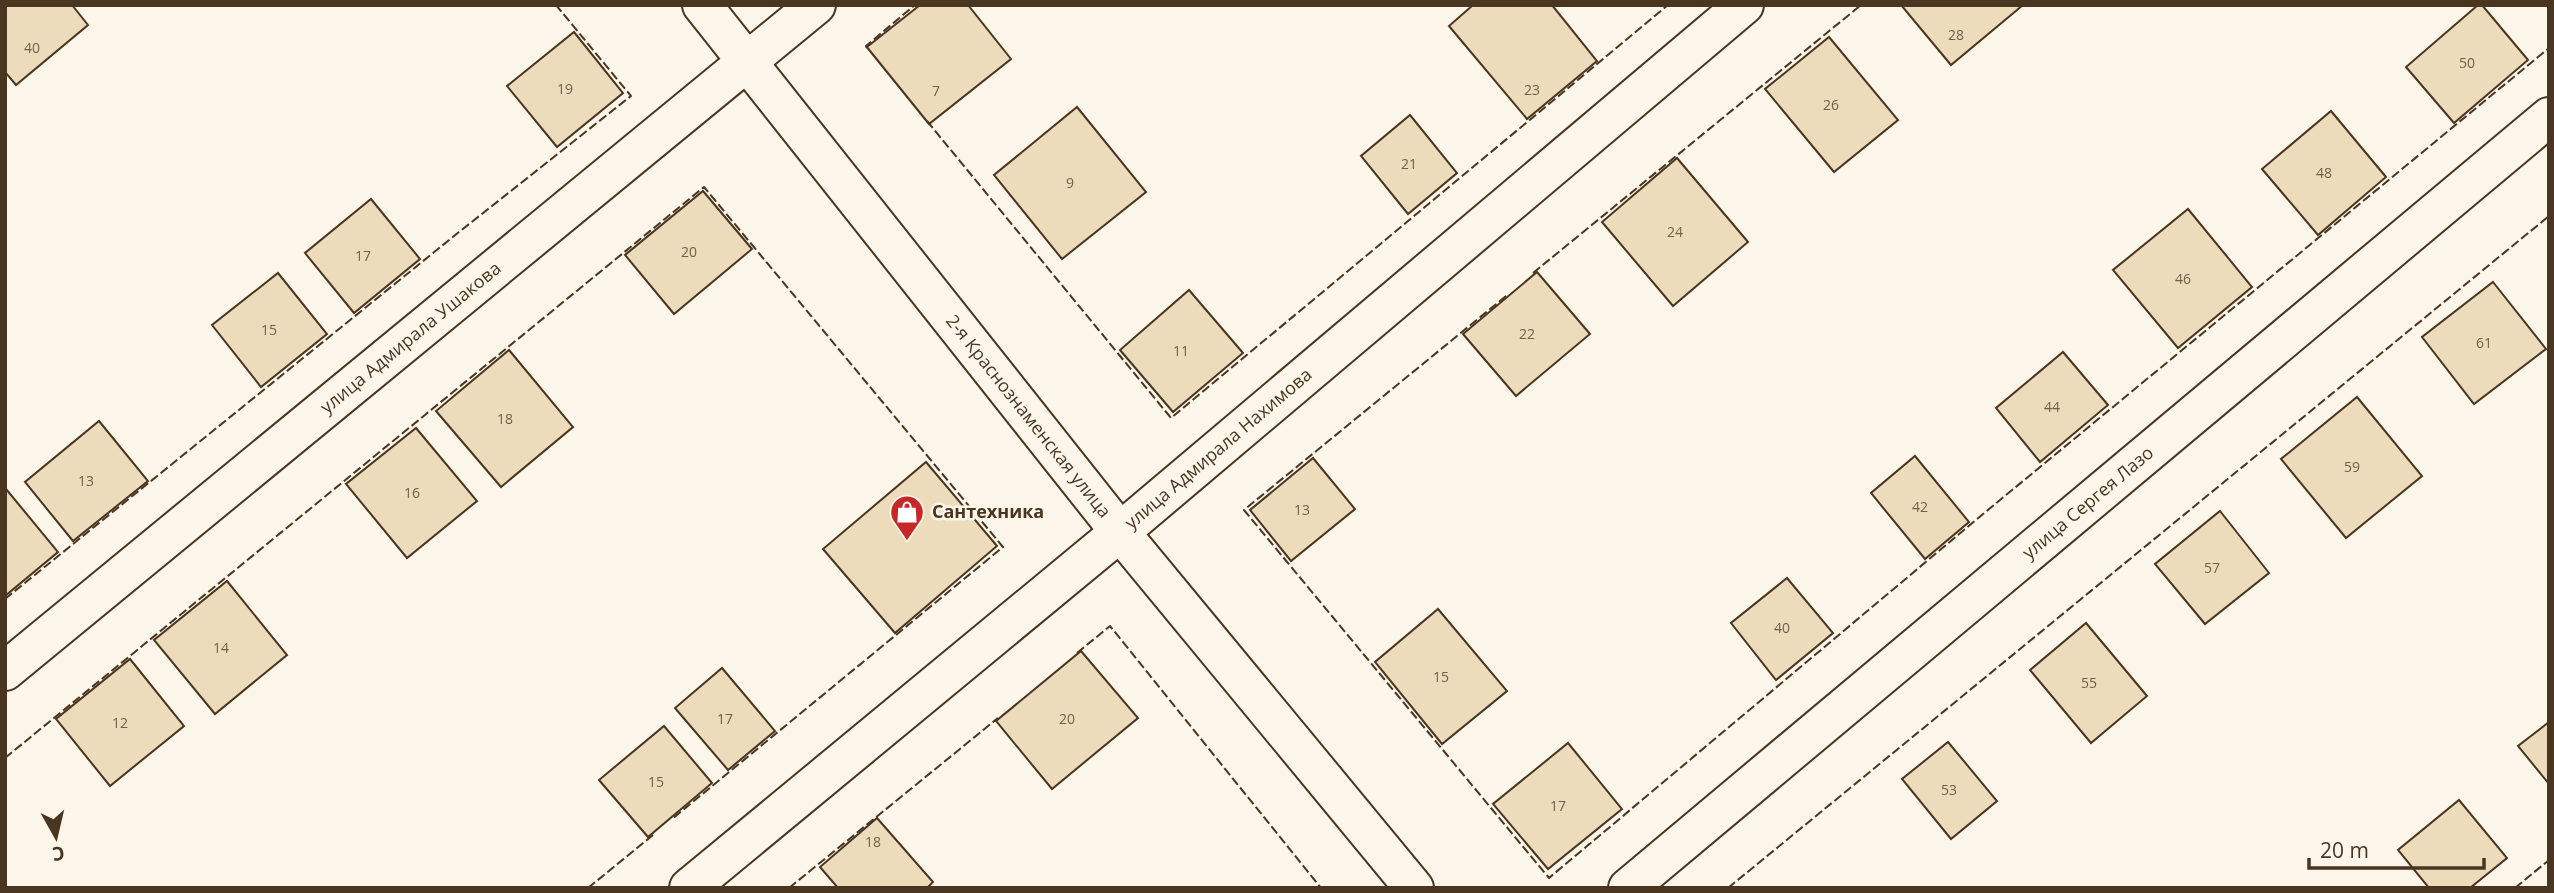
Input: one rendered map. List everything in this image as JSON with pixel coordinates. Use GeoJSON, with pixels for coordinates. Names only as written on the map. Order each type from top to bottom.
{"type":"FeatureCollection","features":[{"type":"Feature","properties":{"kind":"street","name":"2-я Краснознаменская улица"},"geometry":{"type":"LineString","coordinates":[[702,5],[1120,533],[1414,888]]}},
{"type":"Feature","properties":{"kind":"street","name":"улица Адмирала Ушакова"},"geometry":{"type":"LineString","coordinates":[[5,671],[816,5]]}},
{"type":"Feature","properties":{"kind":"street","name":"улица Адмирала Нахимова"},"geometry":{"type":"LineString","coordinates":[[689,888],[1120,533],[1744,5]]}},
{"type":"Feature","properties":{"kind":"street","name":"улица Сергея Лазо"},"geometry":{"type":"LineString","coordinates":[[1628,888],[2549,117]]}},
{"type":"Feature","properties":{"kind":"building"},"geometry":{"type":"Polygon","coordinates":[[[5,5],[72,5],[88,25],[16,85],[5,72],[5,5]]]}},
{"type":"Feature","properties":{"kind":"building"},"geometry":{"type":"Polygon","coordinates":[[[920,5],[968,5],[1011,59],[929,124],[866,46],[920,5]]]}},
{"type":"Feature","properties":{"kind":"building"},"geometry":{"type":"Polygon","coordinates":[[[1473,5],[1552,5],[1597,61],[1527,119],[1449,26],[1473,5]]]}},
{"type":"Feature","properties":{"kind":"building"},"geometry":{"type":"Polygon","coordinates":[[[1901,5],[2023,5],[1951,65],[1901,5]]]}},
{"type":"Feature","properties":{"kind":"building"},"geometry":{"type":"Polygon","coordinates":[[[2478,5],[2482,5],[2528,60],[2454,123],[2406,67],[2478,5]]]}},
{"type":"Feature","properties":{"kind":"building"},"geometry":{"type":"Polygon","coordinates":[[[574,32],[623,93],[557,147],[507,86],[574,32]]]}},
{"type":"Feature","properties":{"kind":"building"},"geometry":{"type":"Polygon","coordinates":[[[1829,37],[1898,120],[1834,172],[1765,89],[1829,37]]]}},
{"type":"Feature","properties":{"kind":"building"},"geometry":{"type":"Polygon","coordinates":[[[1077,107],[1146,192],[1062,259],[994,175],[1077,107]]]}},
{"type":"Feature","properties":{"kind":"building"},"geometry":{"type":"Polygon","coordinates":[[[2331,111],[2386,177],[2318,235],[2262,169],[2331,111]]]}},
{"type":"Feature","properties":{"kind":"building"},"geometry":{"type":"Polygon","coordinates":[[[1410,115],[1457,173],[1408,214],[1361,156],[1410,115]]]}},
{"type":"Feature","properties":{"kind":"building"},"geometry":{"type":"Polygon","coordinates":[[[1677,158],[1748,242],[1673,306],[1602,222],[1677,158]]]}},
{"type":"Feature","properties":{"kind":"building"},"geometry":{"type":"Polygon","coordinates":[[[703,191],[752,249],[674,314],[625,255],[703,191]]]}},
{"type":"Feature","properties":{"kind":"building"},"geometry":{"type":"Polygon","coordinates":[[[371,199],[420,259],[354,313],[305,253],[371,199]]]}},
{"type":"Feature","properties":{"kind":"building"},"geometry":{"type":"Polygon","coordinates":[[[2188,209],[2252,287],[2178,348],[2113,270],[2188,209]]]}},
{"type":"Feature","properties":{"kind":"building"},"geometry":{"type":"Polygon","coordinates":[[[1537,272],[1590,334],[1516,396],[1463,334],[1537,272]]]}},
{"type":"Feature","properties":{"kind":"building"},"geometry":{"type":"Polygon","coordinates":[[[278,273],[327,334],[261,387],[212,325],[278,273]]]}},
{"type":"Feature","properties":{"kind":"building"},"geometry":{"type":"Polygon","coordinates":[[[2493,282],[2546,349],[2474,404],[2422,337],[2493,282]]]}},
{"type":"Feature","properties":{"kind":"building"},"geometry":{"type":"Polygon","coordinates":[[[1189,290],[1243,353],[1173,412],[1120,350],[1189,290]]]}},
{"type":"Feature","properties":{"kind":"building"},"geometry":{"type":"Polygon","coordinates":[[[509,350],[573,427],[501,487],[436,411],[509,350]]]}},
{"type":"Feature","properties":{"kind":"building"},"geometry":{"type":"Polygon","coordinates":[[[2063,352],[2108,405],[2040,462],[1996,408],[2063,352]]]}},
{"type":"Feature","properties":{"kind":"building"},"geometry":{"type":"Polygon","coordinates":[[[2357,397],[2422,476],[2346,538],[2281,459],[2357,397]]]}},
{"type":"Feature","properties":{"kind":"building"},"geometry":{"type":"Polygon","coordinates":[[[99,421],[148,481],[73,541],[25,482],[99,421]]]}},
{"type":"Feature","properties":{"kind":"building"},"geometry":{"type":"Polygon","coordinates":[[[416,428],[477,501],[407,558],[346,484],[416,428]]]}},
{"type":"Feature","properties":{"kind":"building"},"geometry":{"type":"Polygon","coordinates":[[[1915,456],[1969,522],[1925,559],[1871,493],[1915,456]]]}},
{"type":"Feature","properties":{"kind":"building"},"geometry":{"type":"Polygon","coordinates":[[[1313,458],[1355,509],[1291,561],[1250,510],[1313,458]]]}},
{"type":"Feature","properties":{"kind":"building"},"geometry":{"type":"Polygon","coordinates":[[[926,462],[997,546],[895,633],[823,549],[926,462]]]}},
{"type":"Feature","properties":{"kind":"building"},"geometry":{"type":"Polygon","coordinates":[[[5,490],[58,552],[5,596],[5,490]]]}},
{"type":"Feature","properties":{"kind":"building"},"geometry":{"type":"Polygon","coordinates":[[[2220,511],[2269,573],[2205,624],[2155,564],[2220,511]]]}},
{"type":"Feature","properties":{"kind":"building"},"geometry":{"type":"Polygon","coordinates":[[[1787,578],[1833,633],[1776,680],[1731,623],[1787,578]]]}},
{"type":"Feature","properties":{"kind":"building"},"geometry":{"type":"Polygon","coordinates":[[[227,581],[287,655],[215,714],[154,640],[227,581]]]}},
{"type":"Feature","properties":{"kind":"building"},"geometry":{"type":"Polygon","coordinates":[[[1438,609],[1507,691],[1442,744],[1375,662],[1438,609]]]}},
{"type":"Feature","properties":{"kind":"building"},"geometry":{"type":"Polygon","coordinates":[[[2086,623],[2147,696],[2091,743],[2030,670],[2086,623]]]}},
{"type":"Feature","properties":{"kind":"building"},"geometry":{"type":"Polygon","coordinates":[[[1081,651],[1138,718],[1052,789],[996,721],[1081,651]]]}},
{"type":"Feature","properties":{"kind":"building"},"geometry":{"type":"Polygon","coordinates":[[[130,659],[184,726],[110,786],[56,719],[130,659]]]}},
{"type":"Feature","properties":{"kind":"building"},"geometry":{"type":"Polygon","coordinates":[[[722,668],[775,731],[728,770],[675,708],[722,668]]]}},
{"type":"Feature","properties":{"kind":"building"},"geometry":{"type":"Polygon","coordinates":[[[2549,722],[2549,784],[2518,746],[2549,722]]]}},
{"type":"Feature","properties":{"kind":"building"},"geometry":{"type":"Polygon","coordinates":[[[664,726],[712,783],[648,837],[599,780],[664,726]]]}},
{"type":"Feature","properties":{"kind":"building"},"geometry":{"type":"Polygon","coordinates":[[[1948,742],[1997,801],[1951,839],[1902,779],[1948,742]]]}},
{"type":"Feature","properties":{"kind":"building"},"geometry":{"type":"Polygon","coordinates":[[[1568,743],[1622,809],[1548,869],[1493,804],[1568,743]]]}},
{"type":"Feature","properties":{"kind":"building"},"geometry":{"type":"Polygon","coordinates":[[[2459,800],[2507,858],[2470,888],[2429,888],[2398,850],[2459,800]]]}},
{"type":"Feature","properties":{"kind":"building"},"geometry":{"type":"Polygon","coordinates":[[[877,818],[933,882],[927,888],[838,888],[820,867],[877,818]]]}},
{"type":"Feature","properties":{"kind":"fence"},"geometry":{"type":"LineString","coordinates":[[5,599],[631,96],[556,5]]}},
{"type":"Feature","properties":{"kind":"fence"},"geometry":{"type":"LineString","coordinates":[[867,48],[866,46],[915,5]]}},
{"type":"Feature","properties":{"kind":"fence"},"geometry":{"type":"LineString","coordinates":[[927,121],[1171,418],[1668,5]]}},
{"type":"Feature","properties":{"kind":"fence"},"geometry":{"type":"LineString","coordinates":[[1533,273],[1861,5]]}},
{"type":"Feature","properties":{"kind":"fence"},"geometry":{"type":"LineString","coordinates":[[1506,296],[1244,510],[1549,878],[1983,514],[2549,48]]}},
{"type":"Feature","properties":{"kind":"fence"},"geometry":{"type":"LineString","coordinates":[[5,758],[704,187],[1003,547],[672,819]]}},
{"type":"Feature","properties":{"kind":"fence"},"geometry":{"type":"LineString","coordinates":[[1728,888],[2549,216]]}},
{"type":"Feature","properties":{"kind":"fence"},"geometry":{"type":"LineString","coordinates":[[1077,653],[1110,626],[1321,888]]}},
{"type":"Feature","properties":{"kind":"fence"},"geometry":{"type":"LineString","coordinates":[[789,888],[998,718]]}},
{"type":"Feature","properties":{"kind":"fence"},"geometry":{"type":"LineString","coordinates":[[588,888],[653,835]]}},
{"type":"Feature","properties":{"kind":"fence"},"geometry":{"type":"LineString","coordinates":[[2515,888],[2549,860]]}},
{"type":"Feature","properties":{"kind":"place","name":"Сантехника"},"geometry":{"type":"Point","coordinates":[907,542]}}]}
